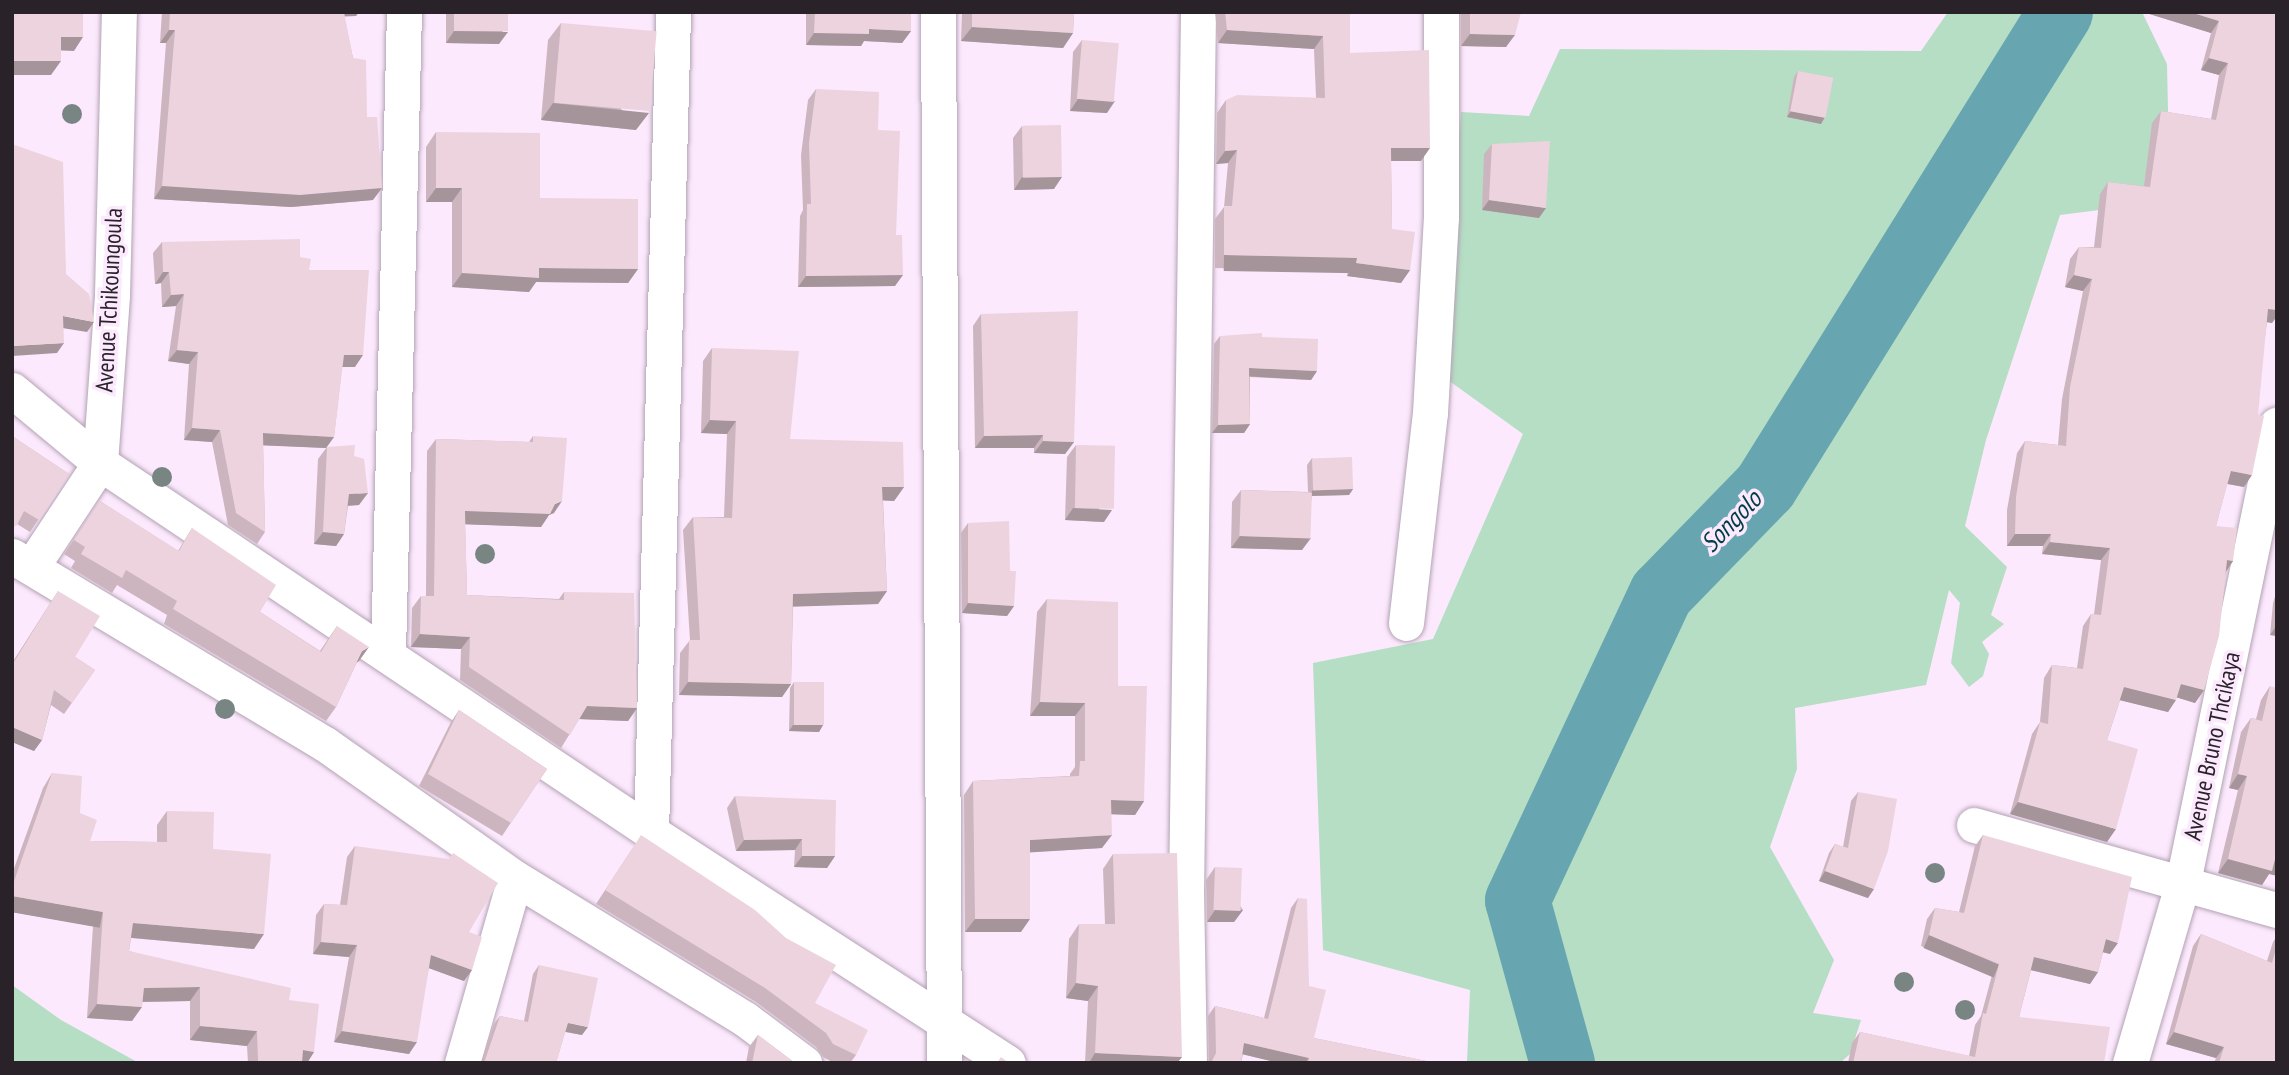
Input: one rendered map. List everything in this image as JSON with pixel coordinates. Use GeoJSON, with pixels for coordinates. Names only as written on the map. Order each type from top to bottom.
{"type":"FeatureCollection","features":[{"type":"Feature","properties":{"kind":"street","name":"Avenue Tchikoungoula"},"geometry":{"type":"LineString","coordinates":[[22,561],[100,463],[112,295],[119,12]]}},
{"type":"Feature","properties":{"kind":"street"},"geometry":{"type":"LineString","coordinates":[[388,652],[404,12]]}},
{"type":"Feature","properties":{"kind":"street"},"geometry":{"type":"LineString","coordinates":[[651,832],[673,12]]}},
{"type":"Feature","properties":{"kind":"street"},"geometry":{"type":"LineString","coordinates":[[938,12],[944,1063]]}},
{"type":"Feature","properties":{"kind":"street"},"geometry":{"type":"LineString","coordinates":[[1189,1063],[1186,880],[1198,12]]}},
{"type":"Feature","properties":{"kind":"street"},"geometry":{"type":"LineString","coordinates":[[1406,623],[1430,413],[1440,232],[1441,12]]}},
{"type":"Feature","properties":{"kind":"street"},"geometry":{"type":"LineString","coordinates":[[12,390],[100,463],[388,652],[651,832],[1008,1063]]}},
{"type":"Feature","properties":{"kind":"street","name":"Avenue Bruno Thcikaya"},"geometry":{"type":"LineString","coordinates":[[2130,1063],[2183,882],[2277,425]]}},
{"type":"Feature","properties":{"kind":"street"},"geometry":{"type":"LineString","coordinates":[[22,561],[325,744],[515,878],[745,1019],[804,1063]]}},
{"type":"Feature","properties":{"kind":"street"},"geometry":{"type":"LineString","coordinates":[[1974,825],[2277,910]]}},
{"type":"Feature","properties":{"kind":"street"},"geometry":{"type":"LineString","coordinates":[[462,1063],[515,878]]}},
{"type":"Feature","properties":{"kind":"green space"},"geometry":{"type":"Polygon","coordinates":[[[1948,12],[2142,12],[2167,64],[2170,201],[2060,215],[1986,440],[1965,526],[2007,567],[1991,615],[2004,624],[1982,642],[1989,654],[1983,676],[1969,687],[1951,663],[1960,603],[1949,590],[1926,685],[1795,708],[1797,769],[1770,847],[1834,960],[1813,1013],[1861,1020],[1850,1054],[1840,1063],[1467,1063],[1470,990],[1323,950],[1313,663],[1433,639],[1523,434],[1441,375],[1461,112],[1529,116],[1560,49],[1921,51],[1948,12]]]}},
{"type":"Feature","properties":{"kind":"green space"},"geometry":{"type":"Polygon","coordinates":[[[12,985],[61,1020],[139,1063],[12,1063],[12,985]]]}},
{"type":"Feature","properties":{"kind":"building"},"geometry":{"type":"Polygon","coordinates":[[[12,12],[83,12],[83,37],[61,37],[61,61],[14,61],[14,73],[12,12]]]}},
{"type":"Feature","properties":{"kind":"building"},"geometry":{"type":"Polygon","coordinates":[[[170,12],[344,12],[353,58],[366,60],[367,117],[377,117],[382,188],[300,195],[162,186],[175,30],[169,30],[170,12]]]}},
{"type":"Feature","properties":{"kind":"building"},"geometry":{"type":"Polygon","coordinates":[[[454,12],[508,12],[508,31],[454,31],[454,12]]]}},
{"type":"Feature","properties":{"kind":"building"},"geometry":{"type":"Polygon","coordinates":[[[815,12],[911,12],[911,31],[869,29],[869,34],[814,33],[815,12]]]}},
{"type":"Feature","properties":{"kind":"building"},"geometry":{"type":"Polygon","coordinates":[[[972,12],[1074,12],[1073,33],[972,27],[972,12]]]}},
{"type":"Feature","properties":{"kind":"building"},"geometry":{"type":"Polygon","coordinates":[[[1225,12],[1350,12],[1350,53],[1429,50],[1430,148],[1391,148],[1392,229],[1415,232],[1410,270],[1356,263],[1357,258],[1224,255],[1224,206],[1232,206],[1237,150],[1225,151],[1226,100],[1237,95],[1325,98],[1323,36],[1227,30],[1225,12]]]}},
{"type":"Feature","properties":{"kind":"building"},"geometry":{"type":"Polygon","coordinates":[[[1470,12],[1521,12],[1515,35],[1470,34],[1470,12]]]}},
{"type":"Feature","properties":{"kind":"building"},"geometry":{"type":"Polygon","coordinates":[[[2190,12],[2277,12],[2277,310],[2268,309],[2258,415],[2264,416],[2252,475],[2231,471],[2216,526],[2237,528],[2233,561],[2227,560],[2219,636],[2204,690],[2181,684],[2176,700],[2124,687],[2107,740],[2138,749],[2116,829],[2018,802],[2040,722],[2048,724],[2052,665],[2083,669],[2091,614],[2101,615],[2110,548],[2050,542],[2051,534],[2015,534],[2016,497],[2025,441],[2066,446],[2070,387],[2092,279],[2074,275],[2079,247],[2101,248],[2108,182],[2150,187],[2161,111],[2216,120],[2228,63],[2209,58],[2219,21],[2190,12]]]}},
{"type":"Feature","properties":{"kind":"building"},"geometry":{"type":"Polygon","coordinates":[[[561,23],[657,31],[650,111],[554,103],[561,23]]]}},
{"type":"Feature","properties":{"kind":"building"},"geometry":{"type":"Polygon","coordinates":[[[1082,40],[1119,43],[1114,102],[1077,99],[1082,40]]]}},
{"type":"Feature","properties":{"kind":"building"},"geometry":{"type":"Polygon","coordinates":[[[1798,71],[1833,78],[1826,118],[1790,111],[1798,71]]]}},
{"type":"Feature","properties":{"kind":"building"},"geometry":{"type":"Polygon","coordinates":[[[816,89],[879,92],[878,130],[900,131],[896,235],[902,235],[903,275],[806,276],[807,204],[811,204],[809,143],[816,89]]]}},
{"type":"Feature","properties":{"kind":"building"},"geometry":{"type":"Polygon","coordinates":[[[1061,125],[1062,177],[1023,178],[1022,126],[1061,125]]]}},
{"type":"Feature","properties":{"kind":"building"},"geometry":{"type":"Polygon","coordinates":[[[436,132],[540,133],[540,198],[638,199],[638,269],[539,268],[539,278],[462,273],[462,188],[436,188],[436,132]]]}},
{"type":"Feature","properties":{"kind":"building"},"geometry":{"type":"Polygon","coordinates":[[[1550,141],[1546,208],[1489,200],[1492,144],[1550,141]]]}},
{"type":"Feature","properties":{"kind":"building"},"geometry":{"type":"Polygon","coordinates":[[[12,144],[63,162],[66,274],[89,294],[94,322],[63,316],[64,343],[12,346],[12,144]]]}},
{"type":"Feature","properties":{"kind":"building"},"geometry":{"type":"Polygon","coordinates":[[[300,239],[300,257],[311,259],[309,270],[369,270],[363,355],[344,355],[334,437],[263,433],[265,532],[236,513],[220,430],[192,428],[198,352],[177,350],[184,294],[171,295],[169,272],[163,272],[162,242],[300,239]]]}},
{"type":"Feature","properties":{"kind":"building"},"geometry":{"type":"Polygon","coordinates":[[[1078,311],[1074,442],[1043,441],[1043,435],[984,436],[981,314],[1078,311]]]}},
{"type":"Feature","properties":{"kind":"building"},"geometry":{"type":"Polygon","coordinates":[[[1262,333],[1262,337],[1318,339],[1317,371],[1249,368],[1250,424],[1218,425],[1220,336],[1262,333]]]}},
{"type":"Feature","properties":{"kind":"building"},"geometry":{"type":"Polygon","coordinates":[[[712,348],[799,351],[790,439],[903,442],[904,487],[882,487],[887,591],[793,594],[791,684],[688,682],[689,640],[700,640],[693,517],[732,518],[736,421],[710,420],[712,348]]]}},
{"type":"Feature","properties":{"kind":"building"},"geometry":{"type":"Polygon","coordinates":[[[12,436],[69,474],[39,520],[24,511],[17,525],[12,528],[12,436]]]}},
{"type":"Feature","properties":{"kind":"building"},"geometry":{"type":"Polygon","coordinates":[[[533,436],[567,438],[562,501],[555,504],[550,514],[465,511],[467,595],[564,600],[564,592],[634,593],[637,708],[587,706],[570,735],[469,667],[470,637],[420,634],[421,596],[434,596],[436,439],[533,442],[533,436]]]}},
{"type":"Feature","properties":{"kind":"building"},"geometry":{"type":"Polygon","coordinates":[[[355,445],[354,456],[364,459],[368,493],[349,494],[344,534],[323,532],[327,447],[355,445]]]}},
{"type":"Feature","properties":{"kind":"building"},"geometry":{"type":"Polygon","coordinates":[[[1076,445],[1115,446],[1114,509],[1075,508],[1076,445]]]}},
{"type":"Feature","properties":{"kind":"building"},"geometry":{"type":"Polygon","coordinates":[[[1352,457],[1353,489],[1313,490],[1312,458],[1352,457]]]}},
{"type":"Feature","properties":{"kind":"building"},"geometry":{"type":"Polygon","coordinates":[[[1241,490],[1312,492],[1310,538],[1239,536],[1241,490]]]}},
{"type":"Feature","properties":{"kind":"building"},"geometry":{"type":"Polygon","coordinates":[[[100,501],[179,551],[192,528],[276,585],[260,612],[321,652],[337,626],[369,647],[362,651],[336,707],[173,609],[177,601],[126,570],[122,578],[81,554],[85,547],[74,540],[100,501]]]}},
{"type":"Feature","properties":{"kind":"building"},"geometry":{"type":"Polygon","coordinates":[[[1009,521],[1010,571],[1016,571],[1014,606],[968,603],[968,523],[1009,521]]]}},
{"type":"Feature","properties":{"kind":"building"},"geometry":{"type":"Polygon","coordinates":[[[58,591],[100,616],[75,657],[95,670],[72,703],[54,690],[42,740],[12,727],[12,665],[58,591]]]}},
{"type":"Feature","properties":{"kind":"building"},"geometry":{"type":"Polygon","coordinates":[[[1047,599],[1118,602],[1118,686],[1147,686],[1144,801],[1111,800],[1112,835],[1030,840],[1030,919],[975,919],[973,781],[1079,776],[1080,761],[1085,761],[1085,703],[1040,702],[1047,599]]]}},
{"type":"Feature","properties":{"kind":"building"},"geometry":{"type":"Polygon","coordinates":[[[794,682],[824,682],[824,725],[794,725],[794,682]]]}},
{"type":"Feature","properties":{"kind":"building"},"geometry":{"type":"Polygon","coordinates":[[[2270,686],[2277,688],[2277,860],[2275,859],[2272,871],[2228,859],[2247,776],[2238,774],[2251,718],[2262,721],[2270,686]]]}},
{"type":"Feature","properties":{"kind":"building"},"geometry":{"type":"Polygon","coordinates":[[[459,710],[547,769],[511,823],[428,774],[459,710]]]}},
{"type":"Feature","properties":{"kind":"building"},"geometry":{"type":"Polygon","coordinates":[[[52,773],[82,776],[80,813],[97,820],[90,841],[167,842],[167,811],[214,812],[213,849],[271,854],[264,934],[133,923],[129,951],[291,988],[289,1000],[319,1004],[314,1052],[303,1050],[302,1063],[258,1062],[257,1031],[200,1026],[200,987],[144,988],[142,1007],[97,1004],[103,912],[12,896],[12,887],[52,773]]]}},
{"type":"Feature","properties":{"kind":"building"},"geometry":{"type":"Polygon","coordinates":[[[1858,792],[1897,799],[1888,851],[1874,889],[1825,871],[1835,844],[1848,848],[1858,792]]]}},
{"type":"Feature","properties":{"kind":"building"},"geometry":{"type":"Polygon","coordinates":[[[735,796],[836,800],[835,856],[802,856],[802,839],[744,840],[735,796]]]}},
{"type":"Feature","properties":{"kind":"building"},"geometry":{"type":"Polygon","coordinates":[[[641,835],[755,910],[786,938],[836,965],[815,1003],[868,1030],[856,1055],[833,1044],[826,1033],[765,988],[605,890],[641,835]]]}},
{"type":"Feature","properties":{"kind":"building"},"geometry":{"type":"Polygon","coordinates":[[[1983,835],[2132,877],[2118,943],[2106,939],[2098,972],[2034,957],[2019,1017],[2110,1027],[2104,1063],[1853,1063],[1860,1032],[1975,1057],[1983,1013],[1986,1014],[1999,964],[1929,935],[1935,908],[1964,913],[1983,835]]]}},
{"type":"Feature","properties":{"kind":"building"},"geometry":{"type":"Polygon","coordinates":[[[355,846],[449,859],[453,853],[498,883],[469,932],[482,937],[472,970],[431,955],[417,1042],[342,1031],[357,945],[321,942],[324,904],[347,905],[355,846]]]}},
{"type":"Feature","properties":{"kind":"building"},"geometry":{"type":"Polygon","coordinates":[[[1177,853],[1182,1057],[1095,1053],[1098,986],[1076,983],[1079,924],[1115,924],[1113,854],[1177,853]]]}},
{"type":"Feature","properties":{"kind":"building"},"geometry":{"type":"Polygon","coordinates":[[[1215,867],[1242,868],[1240,911],[1213,910],[1215,867]]]}},
{"type":"Feature","properties":{"kind":"building"},"geometry":{"type":"Polygon","coordinates":[[[1298,898],[1307,899],[1309,986],[1326,990],[1314,1038],[1436,1063],[1308,1063],[1309,1058],[1244,1043],[1241,1063],[1211,1063],[1216,1053],[1215,1006],[1268,1019],[1298,898]]]}},
{"type":"Feature","properties":{"kind":"building"},"geometry":{"type":"Polygon","coordinates":[[[2201,934],[2272,963],[2277,945],[2277,1063],[2219,1063],[2224,1047],[2174,1032],[2201,934]]]}},
{"type":"Feature","properties":{"kind":"building"},"geometry":{"type":"Polygon","coordinates":[[[539,965],[598,978],[588,1027],[568,1023],[556,1063],[484,1063],[500,1016],[528,1022],[539,965]]]}},
{"type":"Feature","properties":{"kind":"building"},"geometry":{"type":"Polygon","coordinates":[[[758,1035],[795,1063],[752,1063],[758,1035]]]}},
{"type":"Feature","properties":{"kind":"building"},"geometry":{"type":"Polygon","coordinates":[[[1001,1057],[1009,1063],[997,1063],[1001,1057]]]}},
{"type":"Feature","properties":{"kind":"waterway","name":"Songolo"},"geometry":{"type":"LineString","coordinates":[[1562,1063],[1517,900],[1661,593],[1765,486],[2060,12]]}}]}
